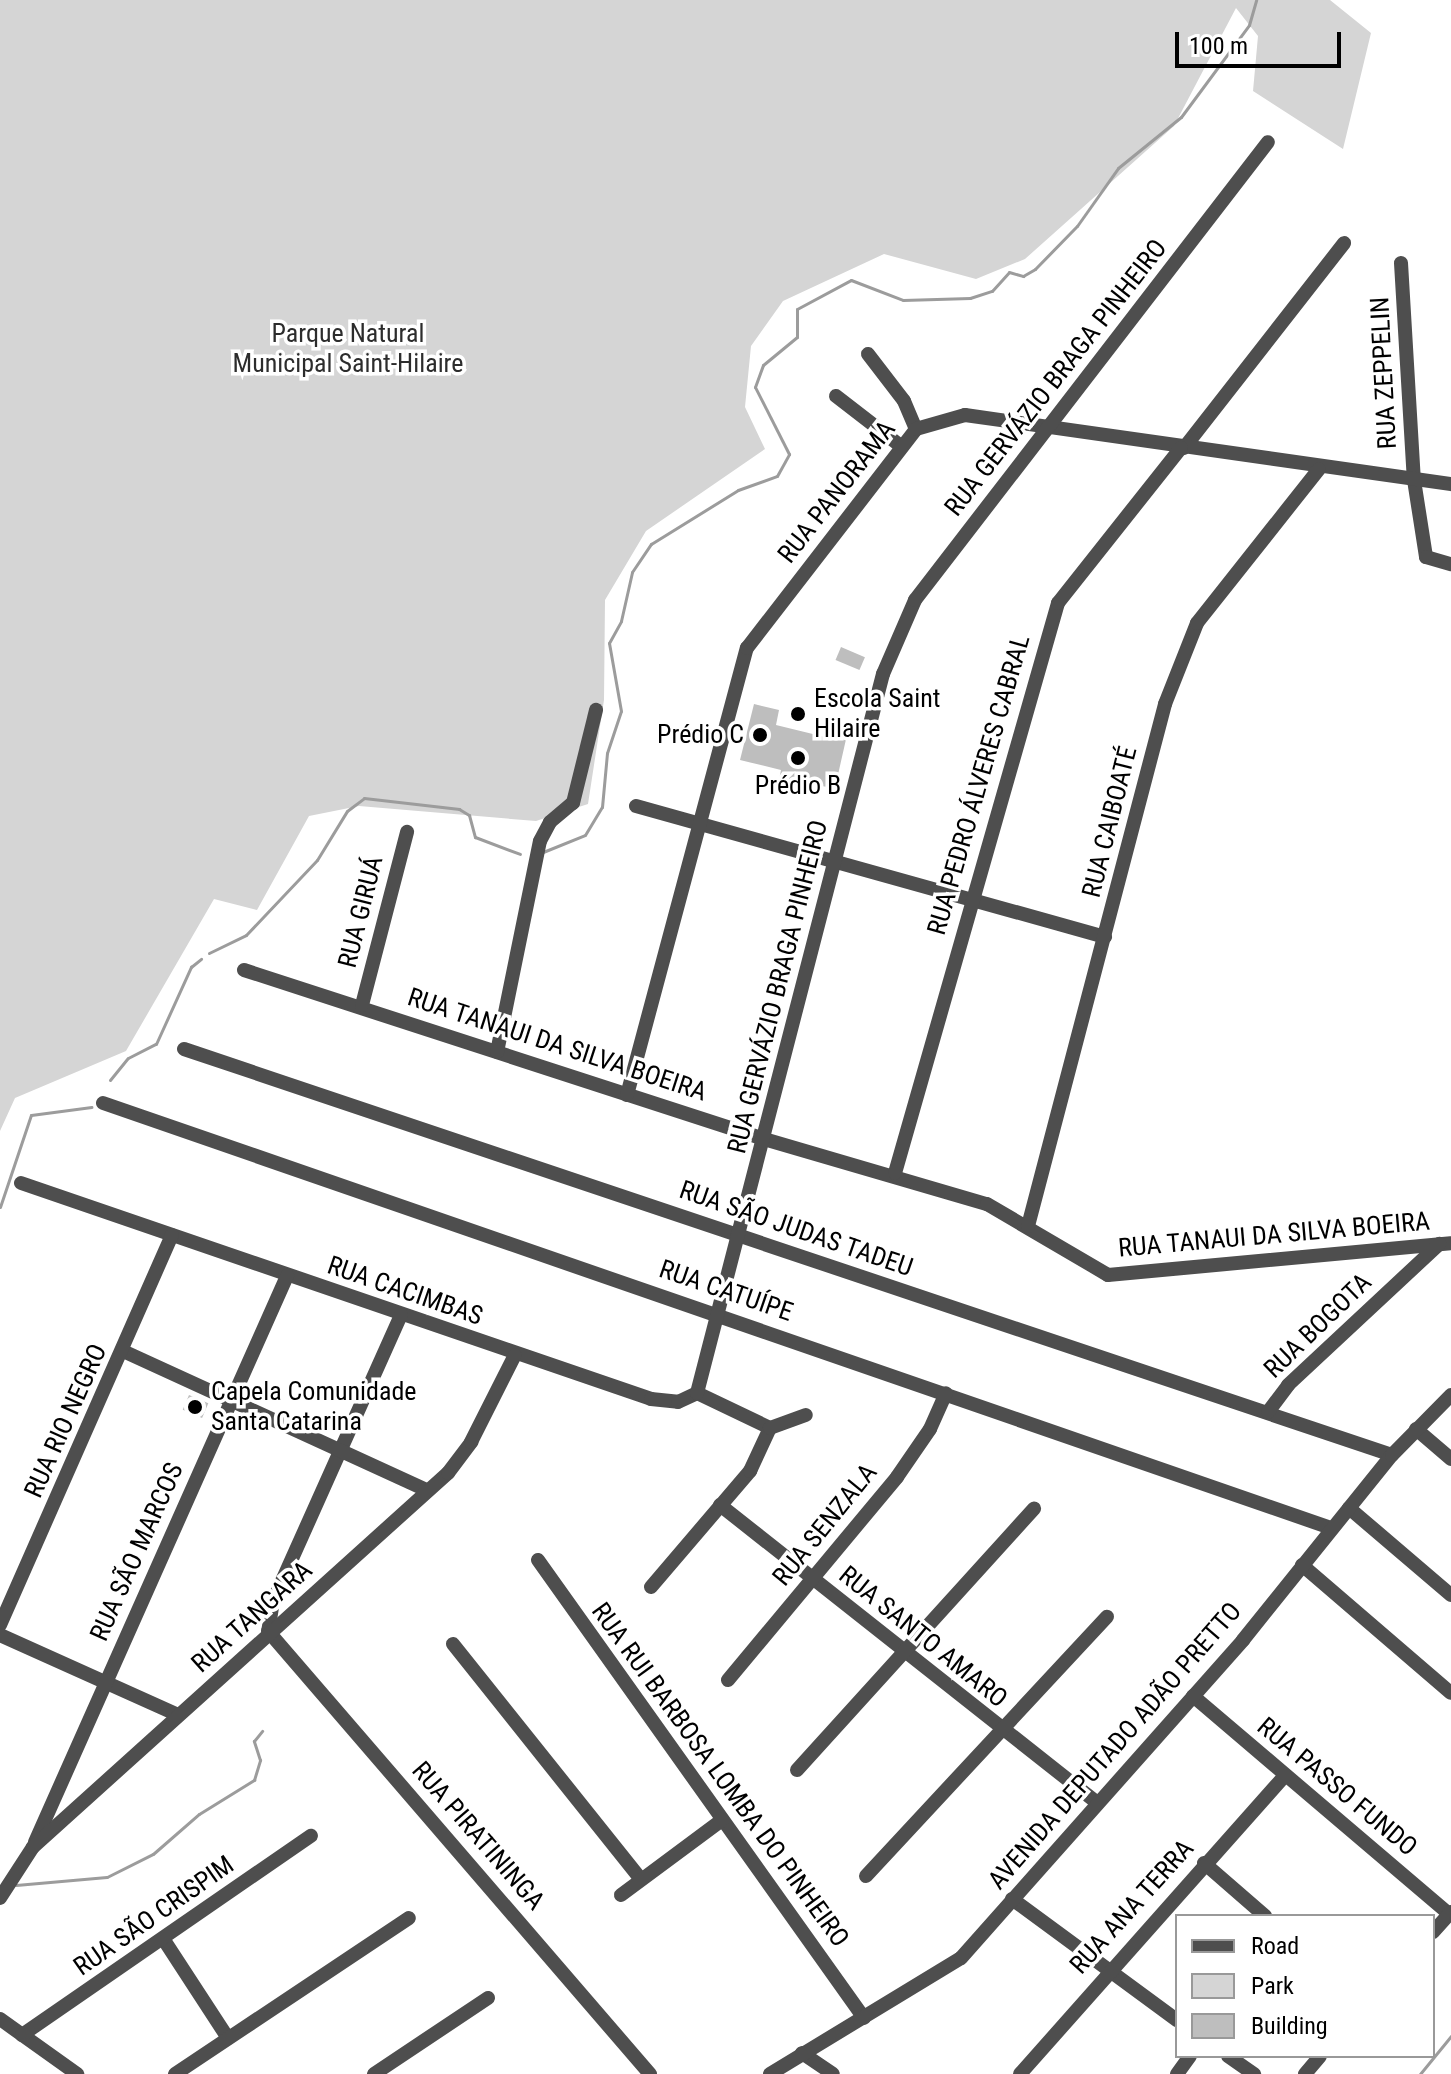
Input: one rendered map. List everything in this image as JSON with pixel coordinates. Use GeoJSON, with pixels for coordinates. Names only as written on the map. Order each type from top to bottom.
{"type":"FeatureCollection","features":[{"type":"Feature","properties":{"kind":"street","name":"RUA GERVÁZIO BRAGA PINHEIRO"},"geometry":{"type":"LineString","coordinates":[[697,1393],[883,674],[915,600],[1043,426],[1102,359],[1268,142]]}},
{"type":"Feature","properties":{"kind":"street","name":"RUA PEDRO ÁLVERES CABRAL"},"geometry":{"type":"LineString","coordinates":[[895,1173],[971,897],[1058,603],[1344,243]]}},
{"type":"Feature","properties":{"kind":"street","name":"RUA ZEPPELIN"},"geometry":{"type":"LineString","coordinates":[[1401,263],[1414,480],[1426,557],[1451,564]]}},
{"type":"Feature","properties":{"kind":"street"},"geometry":{"type":"LineString","coordinates":[[868,354],[916,429]]}},
{"type":"Feature","properties":{"kind":"street"},"geometry":{"type":"LineString","coordinates":[[836,396],[902,447]]}},
{"type":"Feature","properties":{"kind":"street","name":"RUA PANORAMA"},"geometry":{"type":"LineString","coordinates":[[627,1095],[747,648],[916,429],[965,415],[1319,469],[1451,484]]}},
{"type":"Feature","properties":{"kind":"street","name":"RUA CAIBOATÉ"},"geometry":{"type":"LineString","coordinates":[[1028,1226],[1165,704],[1197,623],[1319,469]]}},
{"type":"Feature","properties":{"kind":"street"},"geometry":{"type":"LineString","coordinates":[[497,1052],[540,841],[550,822],[573,803],[596,710]]}},
{"type":"Feature","properties":{"kind":"street"},"geometry":{"type":"LineString","coordinates":[[636,806],[703,821],[1105,937]]}},
{"type":"Feature","properties":{"kind":"street","name":"RUA GIRUÁ"},"geometry":{"type":"LineString","coordinates":[[362,1005],[407,832]]}},
{"type":"Feature","properties":{"kind":"street","name":"RUA TANAUI DA SILVA BOEIRA"},"geometry":{"type":"LineString","coordinates":[[244,970],[362,1005],[764,1139],[895,1173],[987,1204],[1108,1275],[1128,1277],[1445,1243]]}},
{"type":"Feature","properties":{"kind":"street","name":"RUA SÃO JUDAS TADEU"},"geometry":{"type":"LineString","coordinates":[[184,1049],[1392,1455]]}},
{"type":"Feature","properties":{"kind":"street","name":"RUA CATUÍPE"},"geometry":{"type":"LineString","coordinates":[[103,1103],[718,1313],[1331,1528]]}},
{"type":"Feature","properties":{"kind":"street","name":"RUA CACIMBAS"},"geometry":{"type":"LineString","coordinates":[[21,1183],[515,1355],[651,1399],[678,1402],[697,1393]]}},
{"type":"Feature","properties":{"kind":"street","name":"RUA RIO NEGRO"},"geometry":{"type":"LineString","coordinates":[[0,1625],[172,1235]]}},
{"type":"Feature","properties":{"kind":"street","name":"RUA BOGOTA"},"geometry":{"type":"LineString","coordinates":[[1268,1412],[1288,1385],[1445,1243]]}},
{"type":"Feature","properties":{"kind":"street","name":"RUA SÃO MARCOS"},"geometry":{"type":"LineString","coordinates":[[33,1847],[287,1276]]}},
{"type":"Feature","properties":{"kind":"street"},"geometry":{"type":"LineString","coordinates":[[268,1631],[273,1601],[401,1315]]}},
{"type":"Feature","properties":{"kind":"street"},"geometry":{"type":"LineString","coordinates":[[123,1351],[427,1490]]}},
{"type":"Feature","properties":{"kind":"street","name":"RUA TANGARA"},"geometry":{"type":"LineString","coordinates":[[9,1887],[33,1847],[427,1490],[471,1442],[515,1355]]}},
{"type":"Feature","properties":{"kind":"street"},"geometry":{"type":"LineString","coordinates":[[697,1393],[770,1428]]}},
{"type":"Feature","properties":{"kind":"street","name":"RUA SENZALA"},"geometry":{"type":"LineString","coordinates":[[728,1680],[897,1477],[930,1429],[946,1393]]}},
{"type":"Feature","properties":{"kind":"street","name":"AVENIDA DEPUTADO ADÃO PRETTO"},"geometry":{"type":"LineString","coordinates":[[770,2074],[961,1958],[1193,1696],[1392,1455],[1451,1395]]}},
{"type":"Feature","properties":{"kind":"street"},"geometry":{"type":"LineString","coordinates":[[651,1587],[750,1471],[770,1428],[806,1415]]}},
{"type":"Feature","properties":{"kind":"street"},"geometry":{"type":"LineString","coordinates":[[1416,1429],[1451,1459]]}},
{"type":"Feature","properties":{"kind":"street","name":"RUA SANTO AMARO"},"geometry":{"type":"LineString","coordinates":[[720,1505],[1000,1729],[1098,1803]]}},
{"type":"Feature","properties":{"kind":"street"},"geometry":{"type":"LineString","coordinates":[[1349,1508],[1451,1595]]}},
{"type":"Feature","properties":{"kind":"street"},"geometry":{"type":"LineString","coordinates":[[797,1770],[1034,1509]]}},
{"type":"Feature","properties":{"kind":"street","name":"RUA RUI BARBOSA LOMBA DO PINHEIRO"},"geometry":{"type":"LineString","coordinates":[[538,1560],[864,2018]]}},
{"type":"Feature","properties":{"kind":"street"},"geometry":{"type":"LineString","coordinates":[[1302,1565],[1451,1693]]}},
{"type":"Feature","properties":{"kind":"street"},"geometry":{"type":"LineString","coordinates":[[866,1876],[1107,1617]]}},
{"type":"Feature","properties":{"kind":"street","name":"RUA PIRATININGA"},"geometry":{"type":"LineString","coordinates":[[268,1631],[650,2074]]}},
{"type":"Feature","properties":{"kind":"street"},"geometry":{"type":"LineString","coordinates":[[0,1635],[178,1715]]}},
{"type":"Feature","properties":{"kind":"street"},"geometry":{"type":"LineString","coordinates":[[453,1644],[640,1878]]}},
{"type":"Feature","properties":{"kind":"street","name":"RUA PASSO FUNDO"},"geometry":{"type":"LineString","coordinates":[[1193,1696],[1450,1913]]}},
{"type":"Feature","properties":{"kind":"street","name":"RUA ANA TERRA"},"geometry":{"type":"LineString","coordinates":[[1020,2074],[1108,1968],[1285,1776]]}},
{"type":"Feature","properties":{"kind":"street"},"geometry":{"type":"LineString","coordinates":[[621,1895],[722,1820]]}},
{"type":"Feature","properties":{"kind":"street","name":"RUA SÃO CRISPIM"},"geometry":{"type":"LineString","coordinates":[[22,2035],[311,1836]]}},
{"type":"Feature","properties":{"kind":"street"},"geometry":{"type":"LineString","coordinates":[[1204,1863],[1263,1914]]}},
{"type":"Feature","properties":{"kind":"street"},"geometry":{"type":"LineString","coordinates":[[1012,1899],[1175,2018]]}},
{"type":"Feature","properties":{"kind":"street"},"geometry":{"type":"LineString","coordinates":[[1435,1930],[1450,1913]]}},
{"type":"Feature","properties":{"kind":"street"},"geometry":{"type":"LineString","coordinates":[[175,2074],[409,1918]]}},
{"type":"Feature","properties":{"kind":"street"},"geometry":{"type":"LineString","coordinates":[[164,1940],[228,2038]]}},
{"type":"Feature","properties":{"kind":"street"},"geometry":{"type":"LineString","coordinates":[[374,2074],[488,1998]]}},
{"type":"Feature","properties":{"kind":"street"},"geometry":{"type":"LineString","coordinates":[[0,2019],[77,2074]]}},
{"type":"Feature","properties":{"kind":"street"},"geometry":{"type":"LineString","coordinates":[[802,2053],[833,2074]]}},
{"type":"Feature","properties":{"kind":"street"},"geometry":{"type":"LineString","coordinates":[[1231,2058],[1254,2074]]}},
{"type":"Feature","properties":{"kind":"street"},"geometry":{"type":"LineString","coordinates":[[1305,2074],[1318,2058]]}},
{"type":"Feature","properties":{"kind":"green space","name":"Parque Natural Municipal Saint-Hilaire"},"geometry":{"type":"Polygon","coordinates":[[[0,0],[1330,0],[1371,33],[1343,149],[1253,91],[1258,36],[1236,8],[1174,126],[1025,259],[976,279],[884,254],[783,301],[751,346],[745,407],[765,449],[646,531],[605,600],[604,700],[588,804],[536,821],[359,806],[309,816],[257,910],[214,899],[126,1051],[15,1098],[0,1131],[0,0]]]}},
{"type":"Feature","properties":{"kind":"building","name":"Escola Saint Hilaire"},"geometry":{"type":"Polygon","coordinates":[[[841,647],[865,657],[859,670],[836,660],[841,647]]]}},
{"type":"Feature","properties":{"kind":"building"},"geometry":{"type":"Polygon","coordinates":[[[754,704],[779,710],[776,725],[825,737],[829,721],[849,726],[835,788],[779,780],[781,770],[740,760],[754,704]]]}},
{"type":"Feature","properties":{"kind":"building","name":"Capela Comunidade Santa Catarina"},"geometry":{"type":"Polygon","coordinates":[[[189,1395],[208,1403],[202,1418],[183,1410],[189,1395]]]}},
{"type":"Feature","properties":{"kind":"waterway"},"geometry":{"type":"LineString","coordinates":[[543,852],[585,835],[602,807],[607,753],[621,711],[609,643],[621,621],[632,572],[651,544],[738,490],[777,476],[789,454],[755,387],[763,365],[797,337],[797,309],[851,280],[903,300],[970,298],[992,291],[1009,272],[1023,276],[1035,269],[1077,226],[1118,168],[1181,117],[1249,25],[1256,0]]}},
{"type":"Feature","properties":{"kind":"waterway"},"geometry":{"type":"LineString","coordinates":[[209,953],[246,935],[317,860],[347,811],[364,798],[459,809],[469,815],[475,837],[520,854]]}},
{"type":"Feature","properties":{"kind":"waterway"},"geometry":{"type":"LineString","coordinates":[[110,1080],[128,1058],[156,1044],[191,967],[201,959]]}},
{"type":"Feature","properties":{"kind":"waterway"},"geometry":{"type":"LineString","coordinates":[[0,1207],[31,1115],[91,1107]]}},
{"type":"Feature","properties":{"kind":"waterway"},"geometry":{"type":"LineString","coordinates":[[16,1885],[107,1877],[153,1854],[199,1814],[254,1780],[260,1760],[254,1741],[262,1731]]}},
{"type":"Feature","properties":{"kind":"waterway"},"geometry":{"type":"LineString","coordinates":[[1435,2056],[1451,2036]]}},
{"type":"Feature","properties":{"kind":"waterway"},"geometry":{"type":"LineString","coordinates":[[1420,2074],[1433,2058]]}},
{"type":"Feature","properties":{"kind":"place","name":"Escola Saint Hilaire"},"geometry":{"type":"Point","coordinates":[798,714]}},
{"type":"Feature","properties":{"kind":"place","name":"Prédio C"},"geometry":{"type":"Point","coordinates":[760,735]}},
{"type":"Feature","properties":{"kind":"place","name":"Prédio B"},"geometry":{"type":"Point","coordinates":[798,758]}},
{"type":"Feature","properties":{"kind":"place","name":"Capela Comunidade Santa Catarina"},"geometry":{"type":"Point","coordinates":[195,1407]}}]}
